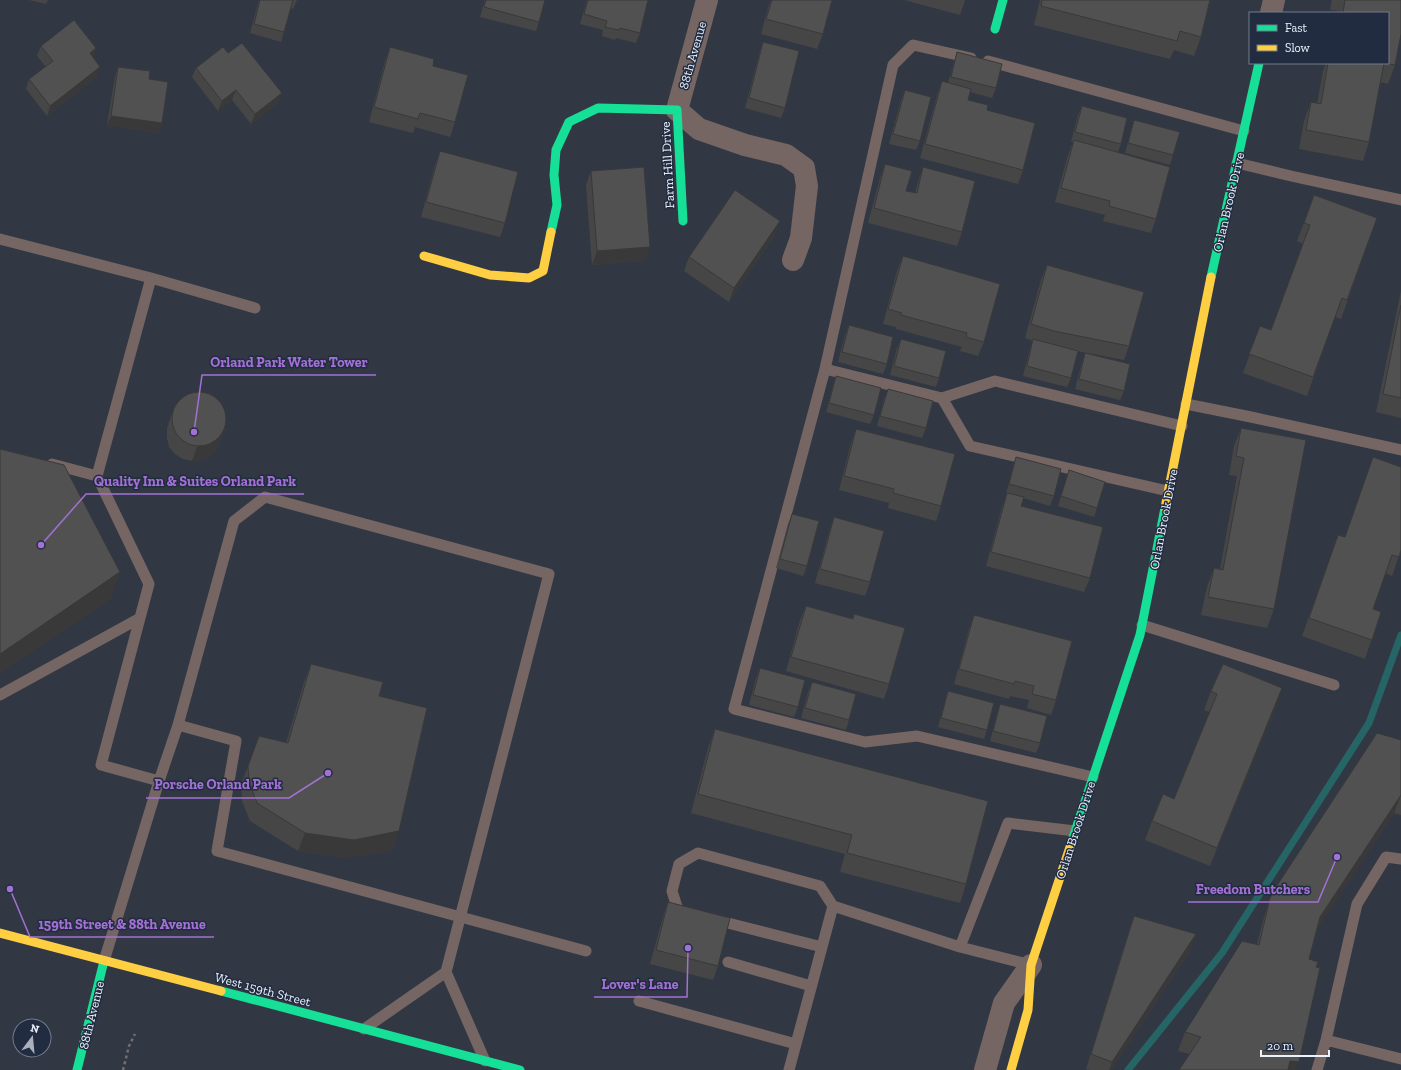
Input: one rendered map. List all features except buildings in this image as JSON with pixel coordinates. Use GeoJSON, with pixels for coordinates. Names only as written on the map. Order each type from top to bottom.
{"type":"FeatureCollection","features":[{"type":"Feature","properties":{"kind":"street","name":"88th Avenue"},"geometry":{"type":"LineString","coordinates":[[677,110],[707,0]]}},
{"type":"Feature","properties":{"kind":"street"},"geometry":{"type":"LineString","coordinates":[[995,29],[1003,0]]}},
{"type":"Feature","properties":{"kind":"street"},"geometry":{"type":"LineString","coordinates":[[1271,12],[1274,0]]}},
{"type":"Feature","properties":{"kind":"street","name":"Orlan Brook Drive"},"geometry":{"type":"LineString","coordinates":[[1011,1070],[1028,1010],[1030,965],[1140,636],[1216,252],[1259,64]]}},
{"type":"Feature","properties":{"kind":"street","name":"Farm Hill Drive"},"geometry":{"type":"LineString","coordinates":[[424,256],[490,275],[529,278],[542,271],[557,205],[554,175],[556,150],[570,122],[598,108],[677,110],[683,221]]}},
{"type":"Feature","properties":{"kind":"street"},"geometry":{"type":"LineString","coordinates":[[677,110],[699,129],[745,145],[786,155],[804,168],[807,186],[800,238],[794,260]]}},
{"type":"Feature","properties":{"kind":"street","name":"West 159th Street"},"geometry":{"type":"LineString","coordinates":[[0,933],[364,1029],[462,1058],[485,1061],[520,1070]]}},
{"type":"Feature","properties":{"kind":"street","name":"88th Avenue"},"geometry":{"type":"LineString","coordinates":[[77,1070],[104,961]]}},
{"type":"Feature","properties":{"kind":"street","name":"Orlan Brook Drive"},"geometry":{"type":"LineString","coordinates":[[985,1070],[1004,1003],[1030,965]]}},
{"type":"Feature","properties":{"kind":"lane"},"geometry":{"type":"LineString","coordinates":[[1093,777],[917,736],[865,742],[734,709],[825,369],[893,65],[913,44],[1001,64],[1244,132]]}},
{"type":"Feature","properties":{"kind":"lane"},"geometry":{"type":"LineString","coordinates":[[1237,163],[1401,200]]}},
{"type":"Feature","properties":{"kind":"lane"},"geometry":{"type":"LineString","coordinates":[[0,238],[152,278],[255,308]]}},
{"type":"Feature","properties":{"kind":"lane"},"geometry":{"type":"LineString","coordinates":[[152,278],[97,476],[149,584],[101,765],[159,781]]}},
{"type":"Feature","properties":{"kind":"lane"},"geometry":{"type":"LineString","coordinates":[[825,369],[942,398],[995,381],[1182,426]]}},
{"type":"Feature","properties":{"kind":"lane"},"geometry":{"type":"LineString","coordinates":[[942,398],[970,446],[1168,491]]}},
{"type":"Feature","properties":{"kind":"lane"},"geometry":{"type":"LineString","coordinates":[[1186,404],[1401,450]]}},
{"type":"Feature","properties":{"kind":"lane"},"geometry":{"type":"LineString","coordinates":[[40,461],[97,476]]}},
{"type":"Feature","properties":{"kind":"lane"},"geometry":{"type":"LineString","coordinates":[[104,961],[159,781],[178,725],[234,521],[265,497],[549,574],[446,972],[485,1061]]}},
{"type":"Feature","properties":{"kind":"lane"},"geometry":{"type":"LineString","coordinates":[[0,695],[140,618]]}},
{"type":"Feature","properties":{"kind":"lane"},"geometry":{"type":"LineString","coordinates":[[1142,625],[1334,685]]}},
{"type":"Feature","properties":{"kind":"lane"},"geometry":{"type":"LineString","coordinates":[[178,725],[236,741],[218,851],[586,951]]}},
{"type":"Feature","properties":{"kind":"lane"},"geometry":{"type":"LineString","coordinates":[[960,947],[1008,823],[1075,830]]}},
{"type":"Feature","properties":{"kind":"lane"},"geometry":{"type":"LineString","coordinates":[[693,914],[678,910],[672,891],[679,864],[698,853],[820,886],[833,906],[960,947],[1030,965]]}},
{"type":"Feature","properties":{"kind":"lane"},"geometry":{"type":"LineString","coordinates":[[1318,1070],[1357,904],[1386,856],[1401,859]]}},
{"type":"Feature","properties":{"kind":"lane"},"geometry":{"type":"LineString","coordinates":[[789,1070],[833,906]]}},
{"type":"Feature","properties":{"kind":"lane"},"geometry":{"type":"LineString","coordinates":[[708,918],[822,947]]}},
{"type":"Feature","properties":{"kind":"lane"},"geometry":{"type":"LineString","coordinates":[[728,962],[811,986]]}},
{"type":"Feature","properties":{"kind":"lane"},"geometry":{"type":"LineString","coordinates":[[364,1029],[446,972]]}},
{"type":"Feature","properties":{"kind":"lane"},"geometry":{"type":"LineString","coordinates":[[639,1001],[796,1044]]}},
{"type":"Feature","properties":{"kind":"lane"},"geometry":{"type":"LineString","coordinates":[[1326,1040],[1401,1059]]}},
{"type":"Feature","properties":{"kind":"path"},"geometry":{"type":"LineString","coordinates":[[123,1070],[129,1046],[135,1034]]}},
{"type":"Feature","properties":{"kind":"waterway"},"geometry":{"type":"LineString","coordinates":[[1128,1070],[1222,953],[1369,723],[1401,635]]}},
{"type":"Feature","properties":{"kind":"traffic: fast"},"geometry":{"type":"LineString","coordinates":[[995,29],[1003,0]]}},
{"type":"Feature","properties":{"kind":"traffic: fast"},"geometry":{"type":"LineString","coordinates":[[1211,277],[1259,64]]}},
{"type":"Feature","properties":{"kind":"traffic: fast"},"geometry":{"type":"LineString","coordinates":[[551,232],[557,205],[554,175],[556,150],[569,122],[598,108],[677,110],[683,221]]}},
{"type":"Feature","properties":{"kind":"traffic: fast"},"geometry":{"type":"LineString","coordinates":[[1072,841],[1140,635],[1165,508]]}},
{"type":"Feature","properties":{"kind":"traffic: fast"},"geometry":{"type":"LineString","coordinates":[[77,1070],[104,961]]}},
{"type":"Feature","properties":{"kind":"traffic: fast"},"geometry":{"type":"LineString","coordinates":[[221,991],[520,1070]]}},
{"type":"Feature","properties":{"kind":"traffic: slow"},"geometry":{"type":"LineString","coordinates":[[424,256],[490,275],[529,278],[543,271],[551,232]]}},
{"type":"Feature","properties":{"kind":"traffic: slow"},"geometry":{"type":"LineString","coordinates":[[1165,508],[1211,277]]}},
{"type":"Feature","properties":{"kind":"traffic: slow"},"geometry":{"type":"LineString","coordinates":[[1011,1070],[1028,1010],[1031,965],[1072,841]]}},
{"type":"Feature","properties":{"kind":"traffic: slow"},"geometry":{"type":"LineString","coordinates":[[0,933],[221,991]]}},
{"type":"Feature","properties":{"kind":"place","name":"Orland Park Water Tower"},"geometry":{"type":"Point","coordinates":[194,432]}},
{"type":"Feature","properties":{"kind":"place","name":"Quality Inn & Suites Orland Park"},"geometry":{"type":"Point","coordinates":[41,545]}},
{"type":"Feature","properties":{"kind":"place","name":"Porsche Orland Park"},"geometry":{"type":"Point","coordinates":[328,773]}},
{"type":"Feature","properties":{"kind":"place","name":"Freedom Butchers"},"geometry":{"type":"Point","coordinates":[1337,857]}},
{"type":"Feature","properties":{"kind":"place","name":"159th Street & 88th Avenue"},"geometry":{"type":"Point","coordinates":[10,889]}},
{"type":"Feature","properties":{"kind":"place","name":"Lover's Lane"},"geometry":{"type":"Point","coordinates":[688,948]}}]}
